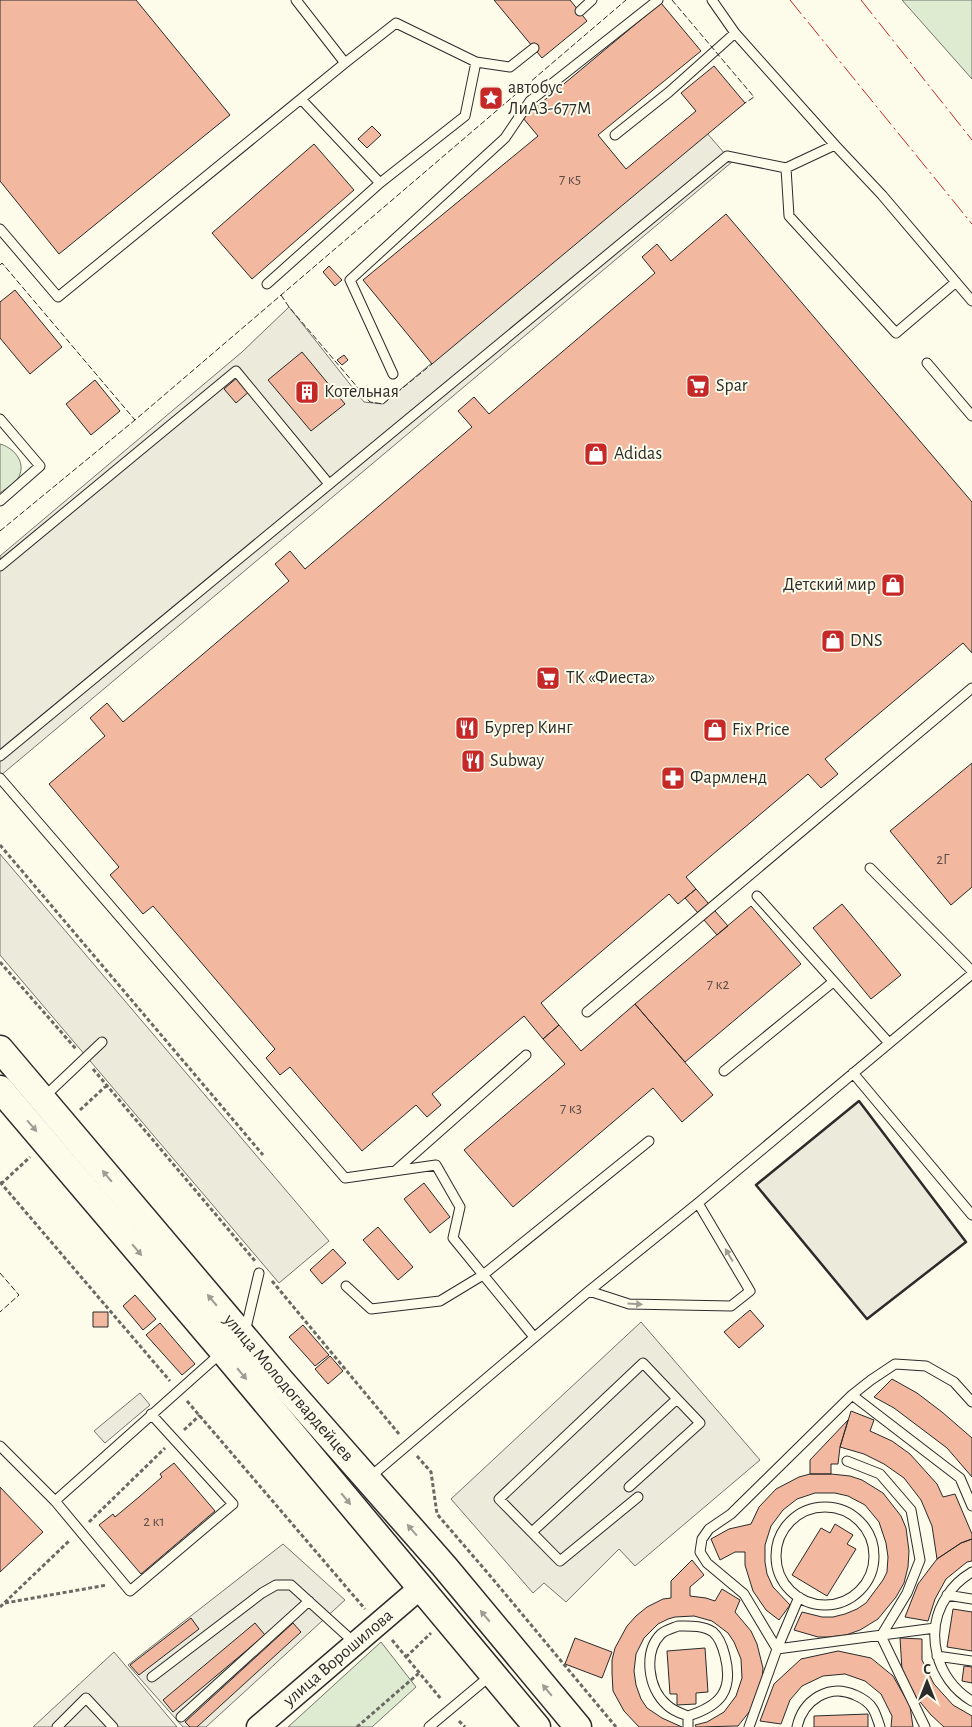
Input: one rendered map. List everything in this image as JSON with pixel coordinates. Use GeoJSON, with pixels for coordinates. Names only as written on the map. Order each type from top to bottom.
{"type":"FeatureCollection","features":[{"type":"Feature","properties":{"kind":"main road","name":"улица Молодогвардейцев"},"geometry":{"type":"LineString","coordinates":[[1,1053],[42,1099],[420,1588],[537,1727]]}},
{"type":"Feature","properties":{"kind":"main road","name":"улица Молодогвардейцев"},"geometry":{"type":"LineString","coordinates":[[0,1089],[233,1344],[368,1479],[444,1566],[578,1727]]}},
{"type":"Feature","properties":{"kind":"main road"},"geometry":{"type":"LineString","coordinates":[[420,1588],[444,1566]]}},
{"type":"Feature","properties":{"kind":"main road"},"geometry":{"type":"LineString","coordinates":[[492,1674],[516,1653]]}},
{"type":"Feature","properties":{"kind":"street","name":"улица Ворошилова"},"geometry":{"type":"LineString","coordinates":[[258,1727],[420,1588]]}},
{"type":"Feature","properties":{"kind":"lane"},"geometry":{"type":"LineString","coordinates":[[296,0],[345,63]]}},
{"type":"Feature","properties":{"kind":"lane"},"geometry":{"type":"LineString","coordinates":[[580,11],[592,0]]}},
{"type":"Feature","properties":{"kind":"lane"},"geometry":{"type":"LineString","coordinates":[[393,374],[350,280],[505,138],[530,101],[658,0]]}},
{"type":"Feature","properties":{"kind":"lane"},"geometry":{"type":"LineString","coordinates":[[712,0],[735,33],[882,195],[972,301]]}},
{"type":"Feature","properties":{"kind":"lane"},"geometry":{"type":"LineString","coordinates":[[0,229],[58,297],[396,23],[476,62],[510,68],[534,48]]}},
{"type":"Feature","properties":{"kind":"lane"},"geometry":{"type":"LineString","coordinates":[[615,136],[669,92],[735,33]]}},
{"type":"Feature","properties":{"kind":"lane"},"geometry":{"type":"LineString","coordinates":[[267,284],[380,183],[464,116],[476,62]]}},
{"type":"Feature","properties":{"kind":"lane"},"geometry":{"type":"LineString","coordinates":[[301,99],[380,183]]}},
{"type":"Feature","properties":{"kind":"lane"},"geometry":{"type":"LineString","coordinates":[[0,756],[727,156],[786,168],[835,145]]}},
{"type":"Feature","properties":{"kind":"lane"},"geometry":{"type":"LineString","coordinates":[[786,168],[789,216],[896,333],[956,282]]}},
{"type":"Feature","properties":{"kind":"lane"},"geometry":{"type":"LineString","coordinates":[[927,363],[972,416]]}},
{"type":"Feature","properties":{"kind":"lane"},"geometry":{"type":"LineString","coordinates":[[0,566],[236,371],[329,484]]}},
{"type":"Feature","properties":{"kind":"lane"},"geometry":{"type":"LineString","coordinates":[[0,419],[40,466],[0,501]]}},
{"type":"Feature","properties":{"kind":"lane"},"geometry":{"type":"LineString","coordinates":[[587,1012],[972,688]]}},
{"type":"Feature","properties":{"kind":"lane"},"geometry":{"type":"LineString","coordinates":[[0,778],[345,1178],[436,1165],[460,1207],[453,1238],[534,1337]]}},
{"type":"Feature","properties":{"kind":"lane"},"geometry":{"type":"LineString","coordinates":[[368,1479],[534,1337],[698,1203],[972,972],[870,868]]}},
{"type":"Feature","properties":{"kind":"lane"},"geometry":{"type":"LineString","coordinates":[[757,896],[889,1043]]}},
{"type":"Feature","properties":{"kind":"lane"},"geometry":{"type":"LineString","coordinates":[[724,1071],[833,982]]}},
{"type":"Feature","properties":{"kind":"lane"},"geometry":{"type":"LineString","coordinates":[[42,1099],[102,1042]]}},
{"type":"Feature","properties":{"kind":"lane"},"geometry":{"type":"LineString","coordinates":[[394,1171],[526,1055]]}},
{"type":"Feature","properties":{"kind":"lane"},"geometry":{"type":"LineString","coordinates":[[853,1073],[972,1215]]}},
{"type":"Feature","properties":{"kind":"lane"},"geometry":{"type":"LineString","coordinates":[[346,1286],[371,1309],[440,1301],[483,1275],[649,1141]]}},
{"type":"Feature","properties":{"kind":"lane"},"geometry":{"type":"LineString","coordinates":[[589,1291],[629,1304],[732,1306],[750,1291],[698,1203]]}},
{"type":"Feature","properties":{"kind":"lane"},"geometry":{"type":"LineString","coordinates":[[55,1500],[178,1390],[233,1344],[259,1273]]}},
{"type":"Feature","properties":{"kind":"lane"},"geometry":{"type":"LineString","coordinates":[[629,1486],[700,1423],[643,1364],[498,1499],[560,1561],[638,1497]]}},
{"type":"Feature","properties":{"kind":"lane"},"geometry":{"type":"LineString","coordinates":[[777,1650],[744,1594],[707,1563],[700,1552],[702,1540],[709,1529],[732,1514],[852,1395],[895,1364],[926,1366],[954,1382],[972,1402]]}},
{"type":"Feature","properties":{"kind":"lane"},"geometry":{"type":"LineString","coordinates":[[852,1395],[960,1478],[972,1506]]}},
{"type":"Feature","properties":{"kind":"lane"},"geometry":{"type":"LineString","coordinates":[[532,1532],[677,1399]]}},
{"type":"Feature","properties":{"kind":"lane"},"geometry":{"type":"LineString","coordinates":[[0,1446],[55,1500],[130,1591],[233,1504],[151,1414]]}},
{"type":"Feature","properties":{"kind":"lane"},"geometry":{"type":"LineString","coordinates":[[847,1460],[880,1474],[911,1510],[920,1560],[907,1593],[881,1636]]}},
{"type":"Feature","properties":{"kind":"lane"},"geometry":{"type":"LineString","coordinates":[[821,1507],[831,1507],[844,1511],[860,1521],[870,1536],[873,1546],[873,1566],[866,1583],[860,1591],[844,1601],[822,1605],[799,1597],[794,1594],[782,1578],[777,1564],[777,1549],[781,1534],[790,1521],[805,1511],[821,1507]]}},
{"type":"Feature","properties":{"kind":"lane"},"geometry":{"type":"LineString","coordinates":[[972,1572],[957,1583],[947,1595],[938,1614],[935,1628],[937,1656],[945,1675],[952,1684],[972,1701]]}},
{"type":"Feature","properties":{"kind":"lane"},"geometry":{"type":"LineString","coordinates":[[152,1677],[262,1593],[276,1585],[291,1585],[356,1644]]}},
{"type":"Feature","properties":{"kind":"lane"},"geometry":{"type":"LineString","coordinates":[[947,1595],[972,1599]]}},
{"type":"Feature","properties":{"kind":"lane"},"geometry":{"type":"LineString","coordinates":[[749,1727],[777,1650],[799,1597]]}},
{"type":"Feature","properties":{"kind":"lane"},"geometry":{"type":"LineString","coordinates":[[181,1717],[309,1601]]}},
{"type":"Feature","properties":{"kind":"lane"},"geometry":{"type":"LineString","coordinates":[[678,1626],[694,1626],[713,1632],[723,1646],[728,1669],[726,1691],[713,1704],[701,1712],[688,1716],[666,1705],[659,1696],[650,1666],[653,1643],[662,1632],[678,1626]]}},
{"type":"Feature","properties":{"kind":"lane"},"geometry":{"type":"LineString","coordinates":[[777,1650],[935,1628]]}},
{"type":"Feature","properties":{"kind":"lane"},"geometry":{"type":"LineString","coordinates":[[881,1636],[925,1727]]}},
{"type":"Feature","properties":{"kind":"lane"},"geometry":{"type":"LineString","coordinates":[[937,1656],[972,1661]]}},
{"type":"Feature","properties":{"kind":"lane"},"geometry":{"type":"LineString","coordinates":[[429,1727],[492,1674]]}},
{"type":"Feature","properties":{"kind":"lane"},"geometry":{"type":"LineString","coordinates":[[797,1727],[799,1717],[807,1704],[819,1695],[834,1691],[848,1692],[863,1698],[873,1709],[880,1727]]}},
{"type":"Feature","properties":{"kind":"lane"},"geometry":{"type":"LineString","coordinates":[[57,1727],[86,1698],[111,1726]]}},
{"type":"Feature","properties":{"kind":"lane"},"geometry":{"type":"LineString","coordinates":[[688,1716],[688,1727]]}},
{"type":"Feature","properties":{"kind":"path"},"geometry":{"type":"LineString","coordinates":[[0,845],[263,1155]]}},
{"type":"Feature","properties":{"kind":"path"},"geometry":{"type":"LineString","coordinates":[[0,962],[85,1058],[256,1262]]}},
{"type":"Feature","properties":{"kind":"path"},"geometry":{"type":"LineString","coordinates":[[0,1182],[464,1727]]}},
{"type":"Feature","properties":{"kind":"path"},"geometry":{"type":"LineString","coordinates":[[269,1277],[431,1472],[437,1514],[616,1727]]}},
{"type":"Feature","properties":{"kind":"path"},"geometry":{"type":"LineString","coordinates":[[0,1607],[200,1415]]}},
{"type":"Feature","properties":{"kind":"path"},"geometry":{"type":"LineString","coordinates":[[4,1603],[122,1582]]}},
{"type":"Feature","properties":{"kind":"path"},"geometry":{"type":"LineString","coordinates":[[356,1727],[419,1673]]}},
{"type":"Feature","properties":{"kind":"green space"},"geometry":{"type":"Polygon","coordinates":[[[902,0],[972,0],[972,79],[902,0]]]}},
{"type":"Feature","properties":{"kind":"green space"},"geometry":{"type":"Polygon","coordinates":[[[0,444],[13,451],[19,459],[21,469],[17,480],[0,493],[0,444]]]}},
{"type":"Feature","properties":{"kind":"green space"},"geometry":{"type":"Polygon","coordinates":[[[381,1642],[416,1687],[372,1727],[288,1727],[381,1642]]]}},
{"type":"Feature","properties":{"kind":"shaded area"},"geometry":{"type":"Polygon","coordinates":[[[706,132],[732,162],[0,776],[0,556],[242,352],[289,307],[364,402],[383,404],[706,132]]]}},
{"type":"Feature","properties":{"kind":"shaded area"},"geometry":{"type":"Polygon","coordinates":[[[0,854],[329,1241],[279,1283],[0,955],[0,854]]]}},
{"type":"Feature","properties":{"kind":"shaded area"},"geometry":{"type":"Polygon","coordinates":[[[859,1101],[966,1242],[867,1319],[756,1185],[859,1101]]]}},
{"type":"Feature","properties":{"kind":"shaded area"},"geometry":{"type":"Polygon","coordinates":[[[641,1322],[760,1460],[635,1566],[619,1549],[566,1602],[544,1583],[533,1593],[451,1499],[641,1322]]]}},
{"type":"Feature","properties":{"kind":"shaded area"},"geometry":{"type":"Polygon","coordinates":[[[140,1393],[150,1405],[105,1443],[94,1431],[140,1393]]]}},
{"type":"Feature","properties":{"kind":"shaded area"},"geometry":{"type":"Polygon","coordinates":[[[283,1544],[345,1600],[206,1727],[183,1727],[128,1665],[283,1544]]]}},
{"type":"Feature","properties":{"kind":"shaded area"},"geometry":{"type":"Polygon","coordinates":[[[114,1652],[177,1727],[33,1727],[114,1652]]]}},
{"type":"Feature","properties":{"kind":"building"},"geometry":{"type":"Polygon","coordinates":[[[0,0],[136,0],[230,115],[59,254],[0,181],[0,0]]]}},
{"type":"Feature","properties":{"kind":"building"},"geometry":{"type":"Polygon","coordinates":[[[494,0],[570,0],[587,21],[542,58],[494,0]]]}},
{"type":"Feature","properties":{"kind":"building"},"geometry":{"type":"Polygon","coordinates":[[[661,3],[701,51],[598,135],[626,169],[696,111],[681,93],[714,66],[745,103],[432,364],[363,280],[538,136],[523,118],[661,3]]]}},
{"type":"Feature","properties":{"kind":"building"},"geometry":{"type":"Polygon","coordinates":[[[372,126],[381,135],[367,148],[358,139],[372,126]]]}},
{"type":"Feature","properties":{"kind":"building"},"geometry":{"type":"Polygon","coordinates":[[[314,144],[354,190],[252,279],[212,233],[314,144]]]}},
{"type":"Feature","properties":{"kind":"building","name":"ТК «Фиеста»"},"geometry":{"type":"Polygon","coordinates":[[[726,214],[972,502],[972,653],[963,643],[825,759],[838,774],[821,788],[808,774],[686,877],[696,889],[678,904],[669,894],[541,1003],[559,1025],[543,1039],[524,1016],[432,1094],[441,1105],[427,1117],[416,1105],[362,1151],[290,1067],[280,1075],[266,1058],[275,1049],[153,906],[143,914],[110,875],[119,867],[49,784],[105,736],[90,718],[107,703],[123,722],[289,581],[275,564],[290,551],[305,569],[472,427],[458,411],[474,397],[489,414],[655,273],[642,257],[657,244],[671,261],[726,214]]]}},
{"type":"Feature","properties":{"kind":"building"},"geometry":{"type":"Polygon","coordinates":[[[329,266],[342,280],[335,286],[323,272],[329,266]]]}},
{"type":"Feature","properties":{"kind":"building"},"geometry":{"type":"Polygon","coordinates":[[[15,290],[62,347],[30,374],[0,338],[0,302],[15,290]]]}},
{"type":"Feature","properties":{"kind":"building","name":"Котельная"},"geometry":{"type":"Polygon","coordinates":[[[302,352],[345,404],[311,431],[268,380],[302,352]]]}},
{"type":"Feature","properties":{"kind":"building"},"geometry":{"type":"Polygon","coordinates":[[[344,355],[348,360],[342,365],[337,360],[344,355]]]}},
{"type":"Feature","properties":{"kind":"building"},"geometry":{"type":"Polygon","coordinates":[[[239,376],[251,390],[236,403],[224,389],[239,376]]]}},
{"type":"Feature","properties":{"kind":"building"},"geometry":{"type":"Polygon","coordinates":[[[95,380],[120,411],[91,435],[66,404],[95,380]]]}},
{"type":"Feature","properties":{"kind":"building"},"geometry":{"type":"Polygon","coordinates":[[[972,763],[972,887],[951,905],[890,831],[972,763]]]}},
{"type":"Feature","properties":{"kind":"building"},"geometry":{"type":"Polygon","coordinates":[[[696,889],[728,926],[717,935],[685,898],[696,889]]]}},
{"type":"Feature","properties":{"kind":"building"},"geometry":{"type":"Polygon","coordinates":[[[842,904],[901,975],[871,999],[813,928],[842,904]]]}},
{"type":"Feature","properties":{"kind":"building"},"geometry":{"type":"Polygon","coordinates":[[[751,906],[801,964],[685,1062],[635,1004],[751,906]]]}},
{"type":"Feature","properties":{"kind":"building"},"geometry":{"type":"Polygon","coordinates":[[[635,1004],[713,1095],[682,1122],[653,1088],[513,1207],[464,1150],[565,1064],[543,1039],[559,1025],[581,1051],[635,1004]]]}},
{"type":"Feature","properties":{"kind":"building"},"geometry":{"type":"Polygon","coordinates":[[[424,1183],[450,1217],[430,1233],[404,1199],[424,1183]]]}},
{"type":"Feature","properties":{"kind":"building"},"geometry":{"type":"Polygon","coordinates":[[[378,1227],[413,1267],[398,1280],[363,1240],[378,1227]]]}},
{"type":"Feature","properties":{"kind":"building"},"geometry":{"type":"Polygon","coordinates":[[[333,1249],[346,1263],[322,1284],[310,1270],[333,1249]]]}},
{"type":"Feature","properties":{"kind":"building"},"geometry":{"type":"Polygon","coordinates":[[[135,1295],[156,1319],[143,1330],[123,1306],[135,1295]]]}},
{"type":"Feature","properties":{"kind":"building"},"geometry":{"type":"Polygon","coordinates":[[[750,1310],[764,1326],[739,1348],[724,1332],[750,1310]]]}},
{"type":"Feature","properties":{"kind":"building"},"geometry":{"type":"Polygon","coordinates":[[[93,1312],[108,1312],[108,1327],[93,1327],[93,1312]]]}},
{"type":"Feature","properties":{"kind":"building"},"geometry":{"type":"Polygon","coordinates":[[[160,1323],[195,1364],[182,1375],[146,1335],[160,1323]]]}},
{"type":"Feature","properties":{"kind":"building"},"geometry":{"type":"Polygon","coordinates":[[[303,1325],[329,1355],[315,1366],[289,1337],[303,1325]]]}},
{"type":"Feature","properties":{"kind":"building"},"geometry":{"type":"Polygon","coordinates":[[[330,1356],[343,1371],[328,1384],[315,1369],[330,1356]]]}},
{"type":"Feature","properties":{"kind":"building"},"geometry":{"type":"Polygon","coordinates":[[[892,1379],[917,1393],[972,1438],[972,1477],[947,1448],[894,1408],[874,1397],[892,1379]]]}},
{"type":"Feature","properties":{"kind":"building"},"geometry":{"type":"Polygon","coordinates":[[[851,1411],[874,1420],[870,1431],[892,1441],[910,1454],[937,1484],[943,1497],[955,1494],[972,1534],[972,1539],[961,1543],[937,1559],[932,1526],[921,1500],[904,1478],[884,1464],[864,1454],[840,1447],[851,1411]]]}},
{"type":"Feature","properties":{"kind":"building"},"geometry":{"type":"Polygon","coordinates":[[[848,1420],[840,1447],[838,1464],[831,1464],[831,1474],[810,1474],[810,1460],[848,1420]]]}},
{"type":"Feature","properties":{"kind":"building"},"geometry":{"type":"Polygon","coordinates":[[[174,1463],[215,1511],[141,1574],[99,1525],[113,1514],[115,1517],[162,1477],[160,1474],[174,1463]]]}},
{"type":"Feature","properties":{"kind":"building"},"geometry":{"type":"Polygon","coordinates":[[[810,1474],[850,1476],[862,1480],[883,1493],[901,1516],[906,1528],[909,1551],[904,1583],[896,1597],[878,1619],[860,1630],[846,1635],[818,1637],[794,1630],[802,1612],[822,1617],[833,1617],[857,1609],[866,1603],[883,1580],[887,1572],[888,1557],[886,1543],[879,1522],[865,1505],[848,1496],[835,1493],[815,1493],[797,1499],[783,1510],[771,1526],[765,1545],[767,1574],[773,1587],[790,1605],[779,1620],[766,1610],[753,1591],[745,1565],[745,1552],[735,1552],[720,1560],[711,1539],[729,1529],[751,1524],[759,1507],[776,1489],[799,1477],[810,1474]]]}},
{"type":"Feature","properties":{"kind":"building"},"geometry":{"type":"Polygon","coordinates":[[[0,1487],[43,1532],[0,1572],[0,1487]]]}},
{"type":"Feature","properties":{"kind":"building"},"geometry":{"type":"Polygon","coordinates":[[[835,1524],[853,1535],[847,1544],[856,1549],[827,1596],[792,1575],[821,1528],[830,1533],[835,1524]]]}},
{"type":"Feature","properties":{"kind":"building"},"geometry":{"type":"Polygon","coordinates":[[[972,1539],[972,1561],[967,1562],[946,1579],[935,1599],[928,1621],[905,1617],[918,1584],[937,1559],[961,1543],[972,1539]]]}},
{"type":"Feature","properties":{"kind":"building"},"geometry":{"type":"Polygon","coordinates":[[[692,1560],[704,1575],[690,1587],[690,1596],[715,1601],[722,1589],[740,1600],[735,1612],[751,1631],[757,1644],[763,1668],[762,1681],[753,1707],[738,1726],[696,1727],[695,1725],[707,1722],[724,1712],[736,1696],[742,1678],[741,1659],[728,1633],[712,1621],[694,1616],[668,1619],[658,1624],[644,1638],[636,1654],[634,1671],[636,1685],[641,1699],[647,1708],[662,1718],[682,1727],[639,1727],[624,1711],[613,1691],[612,1660],[615,1648],[627,1626],[636,1616],[647,1607],[663,1599],[671,1598],[671,1581],[692,1560]]]}},
{"type":"Feature","properties":{"kind":"building"},"geometry":{"type":"Polygon","coordinates":[[[953,1609],[972,1612],[972,1651],[947,1647],[953,1609]]]}},
{"type":"Feature","properties":{"kind":"building"},"geometry":{"type":"Polygon","coordinates":[[[191,1618],[199,1629],[139,1675],[130,1665],[191,1618]]]}},
{"type":"Feature","properties":{"kind":"building"},"geometry":{"type":"Polygon","coordinates":[[[255,1623],[265,1635],[173,1712],[163,1700],[255,1623]]]}},
{"type":"Feature","properties":{"kind":"building"},"geometry":{"type":"Polygon","coordinates":[[[293,1623],[301,1632],[197,1727],[190,1727],[185,1722],[293,1623]]]}},
{"type":"Feature","properties":{"kind":"building"},"geometry":{"type":"Polygon","coordinates":[[[575,1638],[612,1652],[602,1678],[565,1664],[575,1638]]]}},
{"type":"Feature","properties":{"kind":"building"},"geometry":{"type":"Polygon","coordinates":[[[900,1638],[922,1639],[922,1660],[934,1684],[953,1705],[972,1716],[972,1727],[944,1727],[916,1697],[902,1670],[900,1638]]]}},
{"type":"Feature","properties":{"kind":"building"},"geometry":{"type":"Polygon","coordinates":[[[705,1648],[708,1692],[696,1693],[696,1704],[677,1705],[677,1694],[670,1694],[667,1651],[705,1648]]]}},
{"type":"Feature","properties":{"kind":"building"},"geometry":{"type":"Polygon","coordinates":[[[838,1651],[871,1658],[893,1676],[910,1706],[913,1727],[891,1727],[892,1716],[881,1694],[865,1681],[845,1674],[823,1676],[802,1686],[790,1700],[781,1724],[760,1721],[774,1684],[801,1659],[838,1651]]]}},
{"type":"Feature","properties":{"kind":"building"},"geometry":{"type":"Polygon","coordinates":[[[964,1666],[972,1667],[972,1683],[962,1681],[964,1666]]]}},
{"type":"Feature","properties":{"kind":"building"},"geometry":{"type":"Polygon","coordinates":[[[868,1714],[868,1727],[814,1727],[814,1716],[868,1714]]]}},
{"type":"Feature","properties":{"kind":"fence"},"geometry":{"type":"LineString","coordinates":[[0,265],[2,263],[135,420],[626,0]]}},
{"type":"Feature","properties":{"kind":"fence"},"geometry":{"type":"LineString","coordinates":[[672,0],[754,97],[745,103]]}},
{"type":"Feature","properties":{"kind":"fence"},"geometry":{"type":"LineString","coordinates":[[281,295],[289,307],[370,402],[383,404],[432,364]]}},
{"type":"Feature","properties":{"kind":"fence"},"geometry":{"type":"LineString","coordinates":[[0,531],[135,420]]}},
{"type":"Feature","properties":{"kind":"fence"},"geometry":{"type":"LineString","coordinates":[[0,1273],[19,1295],[0,1312]]}},
{"type":"Feature","properties":{"kind":"wall"},"geometry":{"type":"LineString","coordinates":[[859,1101],[966,1242],[867,1319],[756,1185],[859,1101]]}},
{"type":"Feature","properties":{"kind":"power"},"geometry":{"type":"LineString","coordinates":[[790,0],[972,224]]}},
{"type":"Feature","properties":{"kind":"power"},"geometry":{"type":"LineString","coordinates":[[861,0],[972,140]]}},
{"type":"Feature","properties":{"kind":"place","name":"автобус ЛиАЗ-677М"},"geometry":{"type":"Point","coordinates":[491,98]}},
{"type":"Feature","properties":{"kind":"place","name":"Spar"},"geometry":{"type":"Point","coordinates":[698,386]}},
{"type":"Feature","properties":{"kind":"place","name":"Котельная"},"geometry":{"type":"Point","coordinates":[307,392]}},
{"type":"Feature","properties":{"kind":"place","name":"Adidas"},"geometry":{"type":"Point","coordinates":[596,454]}},
{"type":"Feature","properties":{"kind":"place","name":"Детский мир"},"geometry":{"type":"Point","coordinates":[893,585]}},
{"type":"Feature","properties":{"kind":"place","name":"DNS"},"geometry":{"type":"Point","coordinates":[833,641]}},
{"type":"Feature","properties":{"kind":"place","name":"ТК «Фиеста»"},"geometry":{"type":"Point","coordinates":[548,678]}},
{"type":"Feature","properties":{"kind":"place","name":"Бургер Кинг"},"geometry":{"type":"Point","coordinates":[467,728]}},
{"type":"Feature","properties":{"kind":"place","name":"Fix Price"},"geometry":{"type":"Point","coordinates":[715,730]}},
{"type":"Feature","properties":{"kind":"place","name":"Subway"},"geometry":{"type":"Point","coordinates":[473,761]}},
{"type":"Feature","properties":{"kind":"place","name":"Фармленд"},"geometry":{"type":"Point","coordinates":[673,778]}}]}
